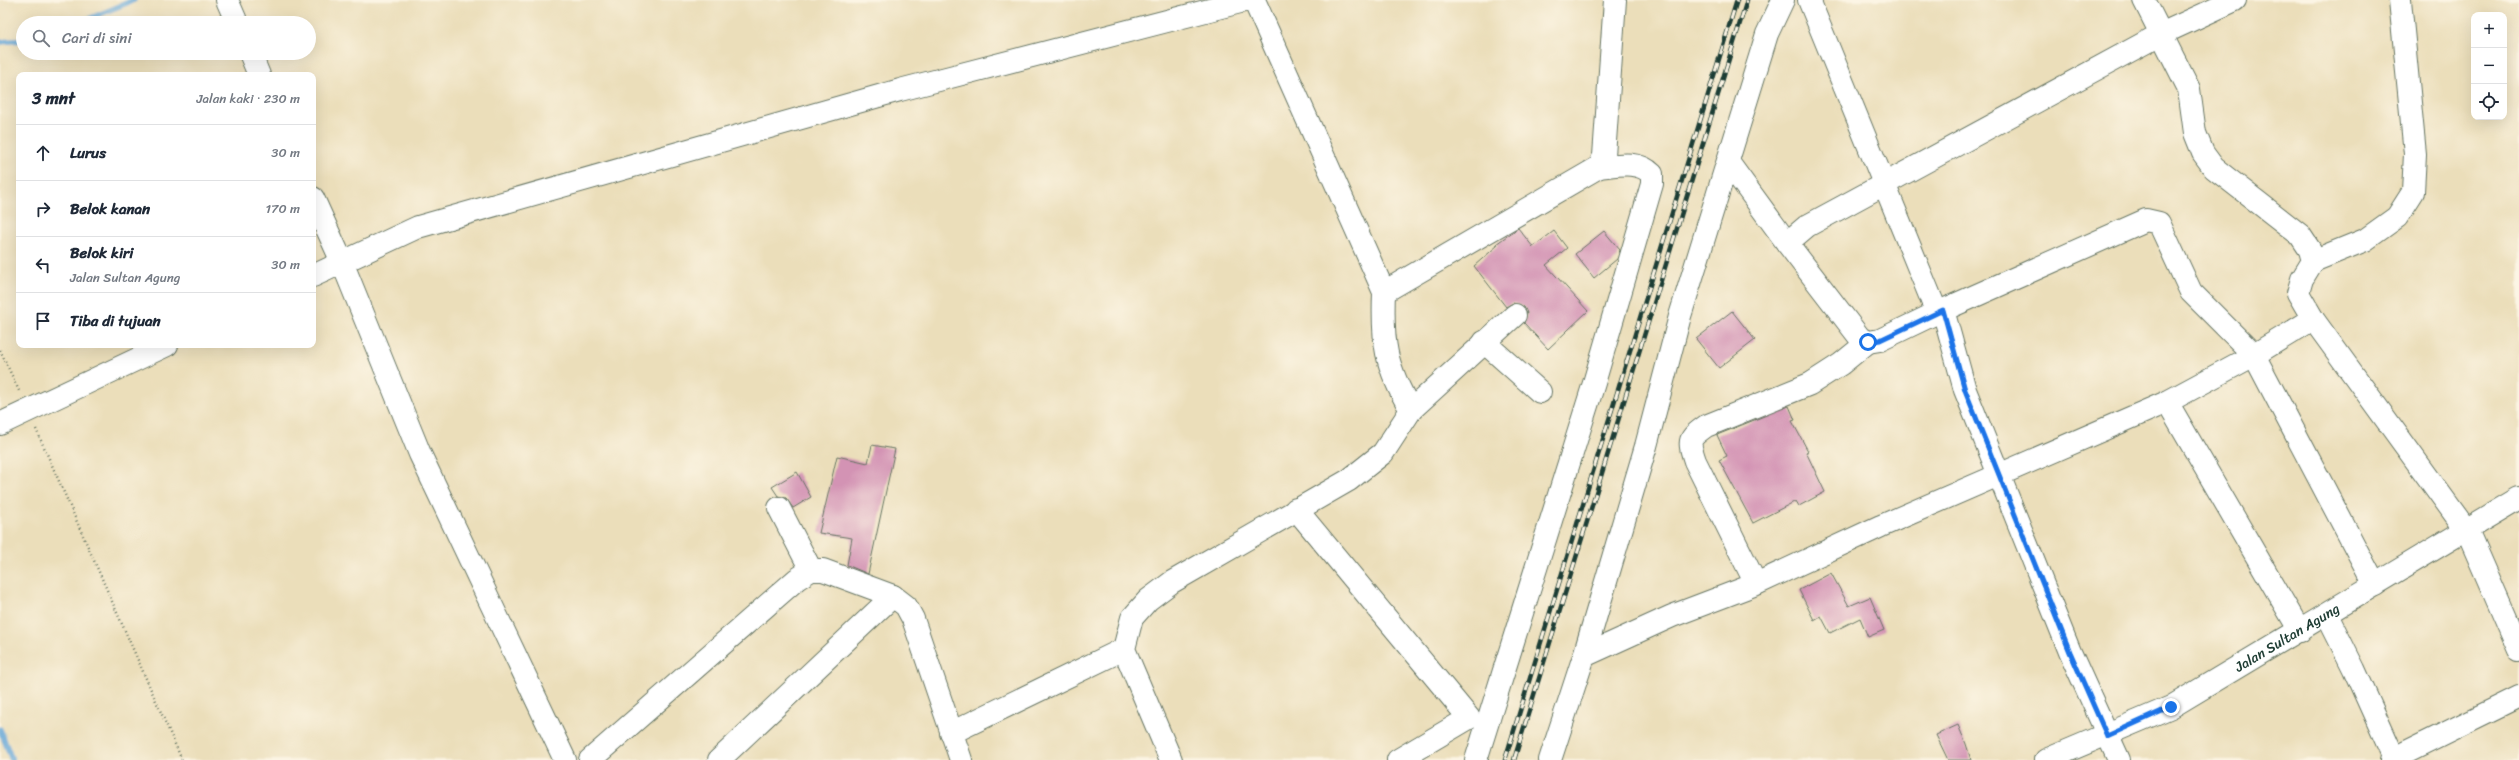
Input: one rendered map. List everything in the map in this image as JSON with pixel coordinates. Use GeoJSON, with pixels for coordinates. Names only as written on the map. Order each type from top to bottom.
{"type":"FeatureCollection","features":[{"type":"Feature","properties":{"kind":"street"},"geometry":{"type":"LineString","coordinates":[[227,0],[234,16]]}},
{"type":"Feature","properties":{"kind":"street"},"geometry":{"type":"LineString","coordinates":[[316,275],[418,227],[892,92],[1248,0]]}},
{"type":"Feature","properties":{"kind":"street"},"geometry":{"type":"LineString","coordinates":[[1254,0],[1384,292],[1382,324],[1386,354],[1396,385],[1411,410]]}},
{"type":"Feature","properties":{"kind":"street"},"geometry":{"type":"LineString","coordinates":[[1599,167],[1604,156],[1615,0]]}},
{"type":"Feature","properties":{"kind":"street"},"geometry":{"type":"LineString","coordinates":[[1550,760],[1584,656],[1646,446],[1680,316],[1767,34],[1783,0]]}},
{"type":"Feature","properties":{"kind":"street"},"geometry":{"type":"LineString","coordinates":[[1809,0],[1883,185],[1940,311],[1965,390],[2000,474],[2070,652],[2118,760]]}},
{"type":"Feature","properties":{"kind":"street"},"geometry":{"type":"LineString","coordinates":[[2144,0],[2189,90],[2195,133],[2203,153],[2214,168],[2300,235],[2310,250],[2314,261]]}},
{"type":"Feature","properties":{"kind":"street"},"geometry":{"type":"LineString","coordinates":[[1787,243],[1807,226],[2161,34],[2235,0]]}},
{"type":"Feature","properties":{"kind":"street"},"geometry":{"type":"LineString","coordinates":[[2400,0],[2415,154],[2413,192],[2397,216],[2365,240],[2314,261],[2302,279],[2298,293],[2312,319],[2467,531],[2519,650]]}},
{"type":"Feature","properties":{"kind":"street"},"geometry":{"type":"LineString","coordinates":[[253,60],[258,72]]}},
{"type":"Feature","properties":{"kind":"street"},"geometry":{"type":"LineString","coordinates":[[1728,162],[1787,243],[1860,338],[1868,342]]}},
{"type":"Feature","properties":{"kind":"street"},"geometry":{"type":"LineString","coordinates":[[1384,292],[1599,167],[1631,164],[1644,166],[1652,174],[1652,184],[1594,383],[1476,760]]}},
{"type":"Feature","properties":{"kind":"street"},"geometry":{"type":"LineString","coordinates":[[316,205],[342,262],[420,454],[565,760]]}},
{"type":"Feature","properties":{"kind":"street"},"geometry":{"type":"LineString","coordinates":[[1756,584],[1695,461],[1689,444],[1692,436],[1706,426],[1810,384],[1841,364],[1868,342],[1880,340],[1940,311],[2146,220],[2153,220],[2162,226],[2191,292],[2254,355],[2375,585]]}},
{"type":"Feature","properties":{"kind":"street"},"geometry":{"type":"LineString","coordinates":[[1171,760],[1124,648],[1132,618],[1148,600],[1172,582],[1296,509],[1349,480],[1383,454],[1411,410],[1515,315]]}},
{"type":"Feature","properties":{"kind":"street"},"geometry":{"type":"LineString","coordinates":[[1584,656],[1672,616],[1756,584],[1880,526],[2167,402],[2254,355],[2312,319]]}},
{"type":"Feature","properties":{"kind":"street"},"geometry":{"type":"LineString","coordinates":[[1484,342],[1540,392]]}},
{"type":"Feature","properties":{"kind":"street"},"geometry":{"type":"LineString","coordinates":[[0,424],[162,348]]}},
{"type":"Feature","properties":{"kind":"street"},"geometry":{"type":"LineString","coordinates":[[2167,402],[2300,631]]}},
{"type":"Feature","properties":{"kind":"street","name":"Jalan Sultan Agung"},"geometry":{"type":"LineString","coordinates":[[2046,760],[2107,736],[2171,707],[2467,531],[2519,498]]}},
{"type":"Feature","properties":{"kind":"street"},"geometry":{"type":"LineString","coordinates":[[779,508],[811,570]]}},
{"type":"Feature","properties":{"kind":"street"},"geometry":{"type":"LineString","coordinates":[[1296,509],[1469,718]]}},
{"type":"Feature","properties":{"kind":"street"},"geometry":{"type":"LineString","coordinates":[[590,760],[796,579],[811,570],[822,570],[893,596],[909,611],[961,760]]}},
{"type":"Feature","properties":{"kind":"street"},"geometry":{"type":"LineString","coordinates":[[719,760],[893,596]]}},
{"type":"Feature","properties":{"kind":"street"},"geometry":{"type":"LineString","coordinates":[[2326,615],[2354,669],[2394,759],[2519,697]]}},
{"type":"Feature","properties":{"kind":"street"},"geometry":{"type":"LineString","coordinates":[[951,732],[1124,648]]}},
{"type":"Feature","properties":{"kind":"street"},"geometry":{"type":"LineString","coordinates":[[1398,760],[1493,704]]}},
{"type":"Feature","properties":{"kind":"path"},"geometry":{"type":"LineString","coordinates":[[0,350],[182,760]]}},
{"type":"Feature","properties":{"kind":"building"},"geometry":{"type":"Polygon","coordinates":[[[1518,228],[1533,247],[1554,231],[1567,248],[1546,265],[1588,311],[1548,349],[1524,323],[1527,313],[1524,307],[1513,303],[1506,307],[1474,266],[1498,245],[1496,244],[1518,228]]]}},
{"type":"Feature","properties":{"kind":"building"},"geometry":{"type":"Polygon","coordinates":[[[1604,231],[1620,250],[1617,259],[1594,278],[1575,254],[1604,231]]]}},
{"type":"Feature","properties":{"kind":"building"},"geometry":{"type":"Polygon","coordinates":[[[1732,311],[1755,340],[1719,368],[1696,339],[1732,311]]]}},
{"type":"Feature","properties":{"kind":"building"},"geometry":{"type":"Polygon","coordinates":[[[1789,406],[1795,420],[1792,421],[1808,451],[1806,452],[1825,492],[1799,506],[1796,501],[1753,523],[1719,460],[1727,456],[1717,435],[1789,406]]]}},
{"type":"Feature","properties":{"kind":"building"},"geometry":{"type":"Polygon","coordinates":[[[872,445],[895,449],[868,574],[847,565],[852,538],[819,533],[837,456],[868,463],[872,445]]]}},
{"type":"Feature","properties":{"kind":"building"},"geometry":{"type":"Polygon","coordinates":[[[797,472],[811,497],[793,508],[786,498],[778,496],[772,487],[797,472]]]}},
{"type":"Feature","properties":{"kind":"building"},"geometry":{"type":"Polygon","coordinates":[[[1831,573],[1849,606],[1870,597],[1884,630],[1868,637],[1860,618],[1830,633],[1821,616],[1814,620],[1799,590],[1831,573]]]}},
{"type":"Feature","properties":{"kind":"building"},"geometry":{"type":"Polygon","coordinates":[[[1958,725],[1971,760],[1948,760],[1936,735],[1958,725]]]}},
{"type":"Feature","properties":{"kind":"waterway"},"geometry":{"type":"LineString","coordinates":[[96,16],[134,0]]}},
{"type":"Feature","properties":{"kind":"waterway"},"geometry":{"type":"LineString","coordinates":[[0,42],[16,41]]}},
{"type":"Feature","properties":{"kind":"waterway"},"geometry":{"type":"LineString","coordinates":[[0,729],[12,760]]}},
{"type":"Feature","properties":{"kind":"railway"},"geometry":{"type":"LineString","coordinates":[[1505,760],[1737,0]]}},
{"type":"Feature","properties":{"kind":"railway"},"geometry":{"type":"LineString","coordinates":[[1514,760],[1747,0]]}},
{"type":"Feature","properties":{"kind":"route"},"geometry":{"type":"LineString","coordinates":[[1868,342],[1880,340],[1943,310],[1965,390],[2000,474],[2070,652],[2107,736],[2171,707]]}}]}
